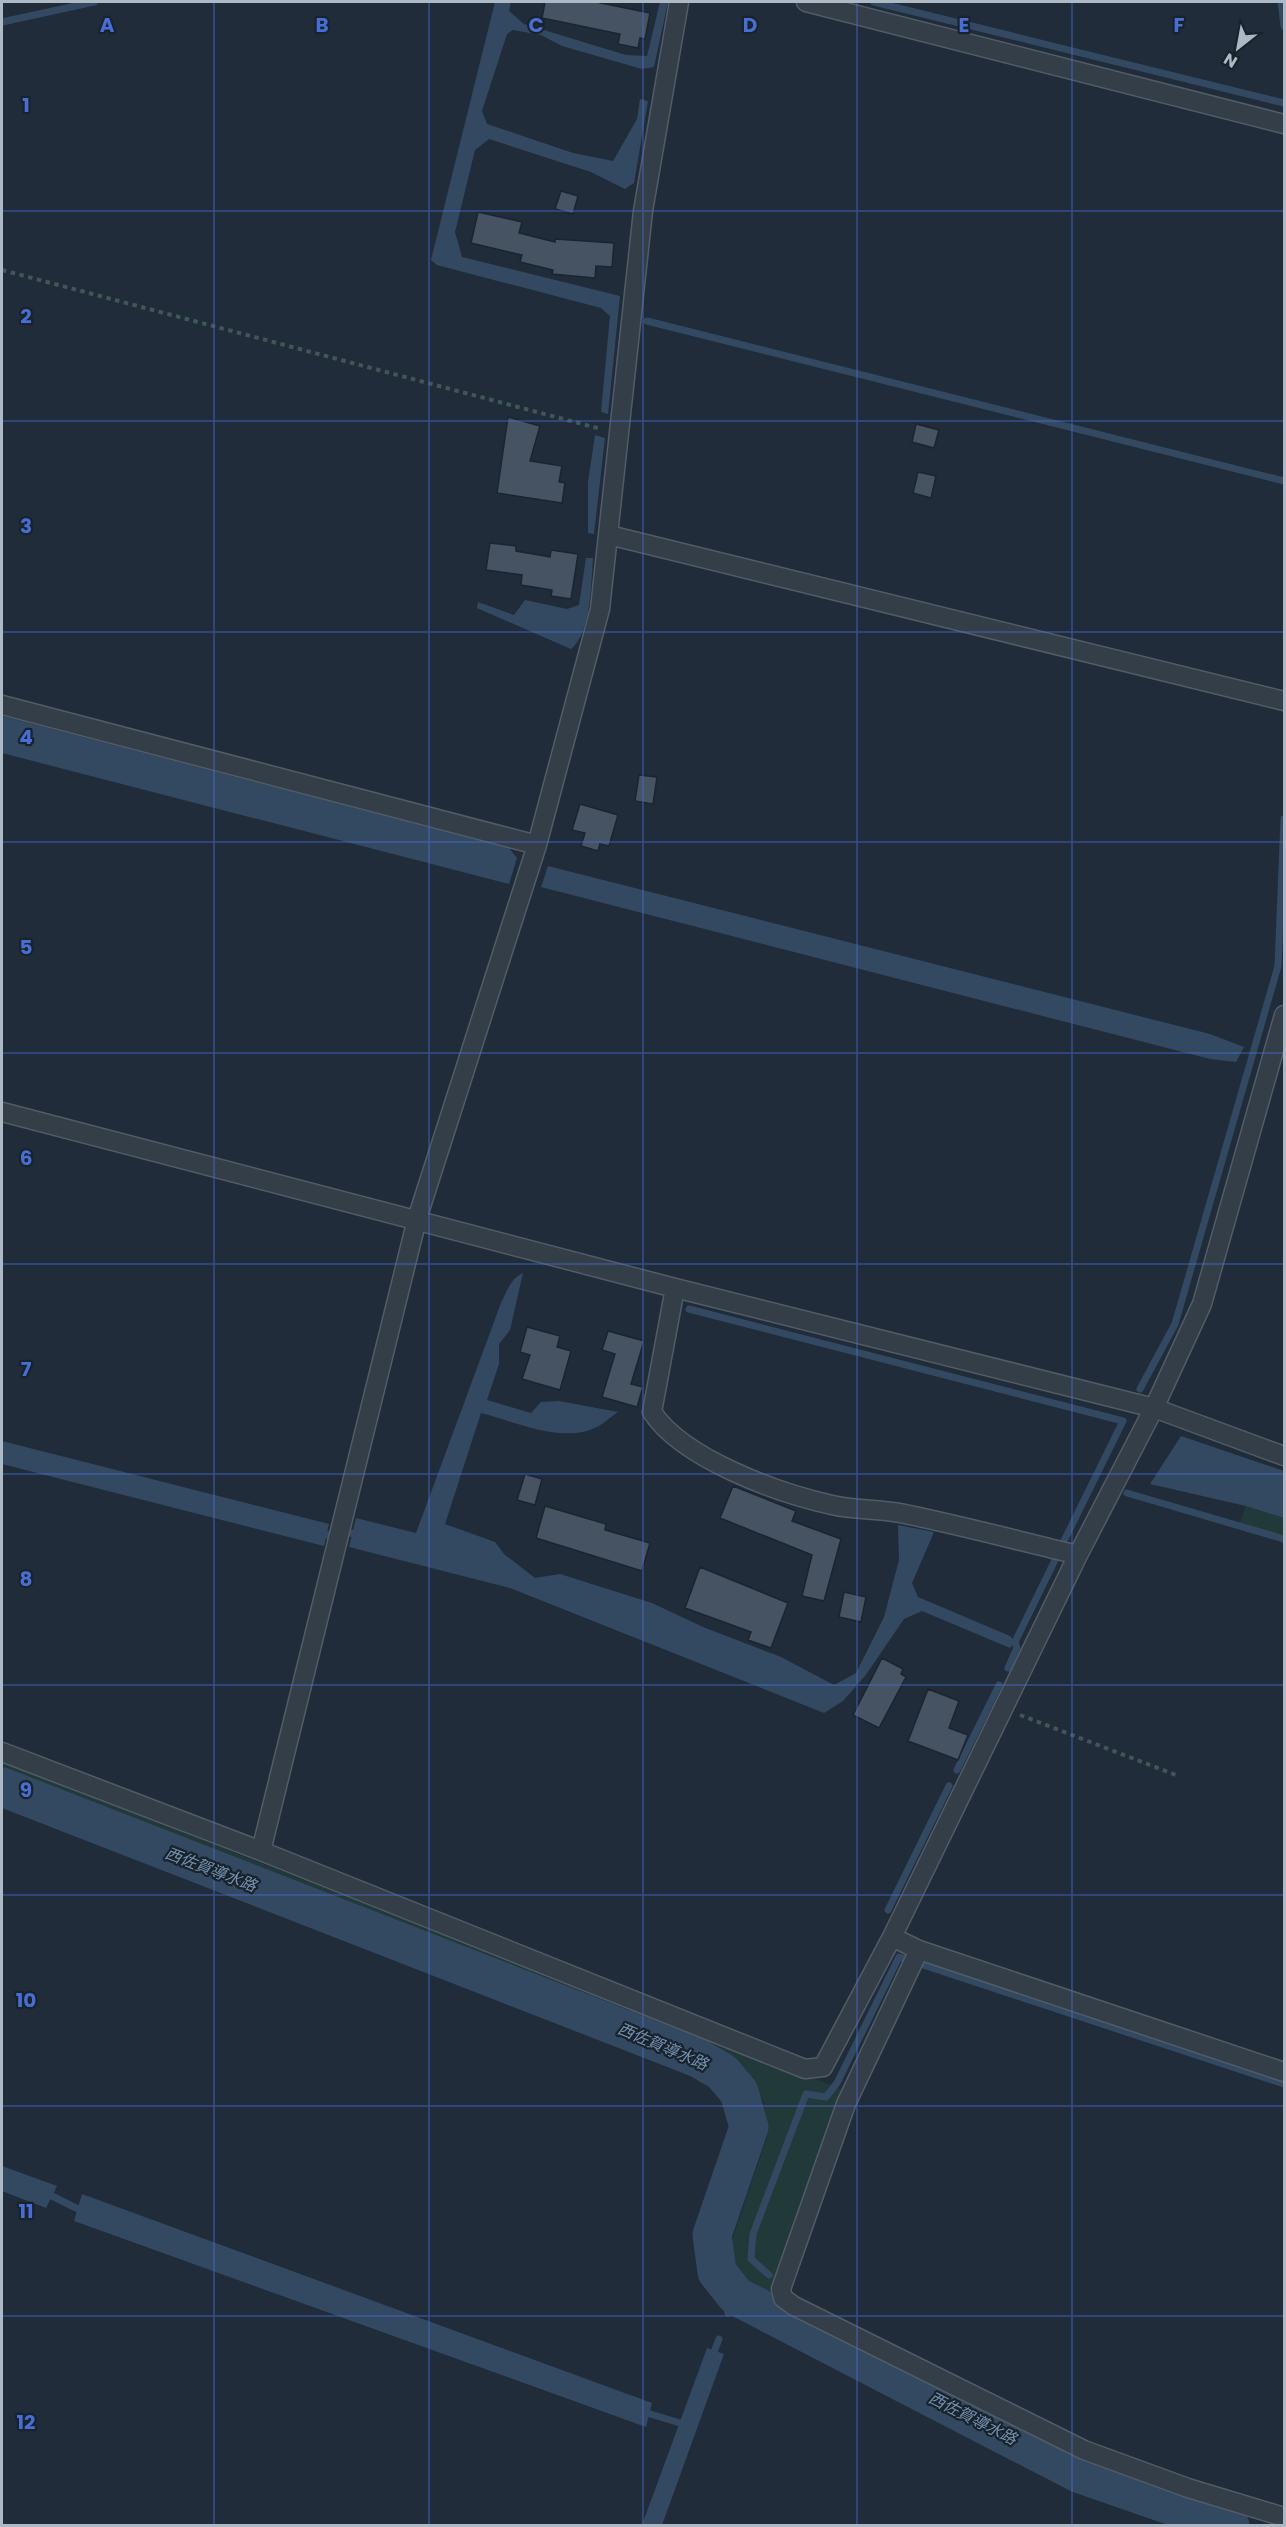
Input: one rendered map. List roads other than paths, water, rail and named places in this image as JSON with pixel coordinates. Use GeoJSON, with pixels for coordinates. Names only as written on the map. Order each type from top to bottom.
{"type":"FeatureCollection","features":[{"type":"Feature","properties":{"kind":"street"},"geometry":{"type":"LineString","coordinates":[[261,1851],[417,1219],[537,845],[600,609],[643,211],[679,2]]}},
{"type":"Feature","properties":{"kind":"street"},"geometry":{"type":"LineString","coordinates":[[806,2],[1284,124]]}},
{"type":"Feature","properties":{"kind":"street"},"geometry":{"type":"LineString","coordinates":[[609,535],[1283,700]]}},
{"type":"Feature","properties":{"kind":"street"},"geometry":{"type":"LineString","coordinates":[[2,705],[537,845]]}},
{"type":"Feature","properties":{"kind":"street"},"geometry":{"type":"LineString","coordinates":[[2,1752],[261,1851],[805,2069],[822,2067],[892,1937],[1078,1555],[1154,1408],[1202,1304],[1284,1015]]}},
{"type":"Feature","properties":{"kind":"street"},"geometry":{"type":"LineString","coordinates":[[2,1112],[675,1288],[1154,1408],[1284,1456]]}},
{"type":"Feature","properties":{"kind":"street"},"geometry":{"type":"LineString","coordinates":[[675,1288],[652,1412],[660,1425],[683,1441],[724,1468],[772,1489],[833,1506],[898,1513],[1078,1555]]}},
{"type":"Feature","properties":{"kind":"street"},"geometry":{"type":"LineString","coordinates":[[892,1937],[920,1950],[1284,2072]]}},
{"type":"Feature","properties":{"kind":"street"},"geometry":{"type":"LineString","coordinates":[[920,1950],[846,2104],[780,2289],[783,2298],[794,2306],[1084,2450],[1188,2488],[1284,2517]]}},
{"type":"Feature","properties":{"kind":"water"},"geometry":{"type":"Polygon","coordinates":[[[495,2],[511,2],[509,11],[524,24],[626,55],[647,56],[660,2],[668,2],[654,67],[642,69],[562,46],[541,35],[513,30],[507,34],[482,111],[487,124],[573,153],[613,161],[637,119],[640,99],[648,101],[634,183],[625,189],[591,172],[489,139],[475,150],[455,232],[462,257],[620,296],[608,414],[601,412],[610,316],[601,308],[437,265],[431,260],[495,2]]]}},
{"type":"Feature","properties":{"kind":"water"},"geometry":{"type":"Polygon","coordinates":[[[595,435],[605,438],[594,534],[588,533],[588,482],[595,435]]]}},
{"type":"Feature","properties":{"kind":"water"},"geometry":{"type":"Polygon","coordinates":[[[586,558],[593,558],[589,607],[583,632],[571,649],[477,608],[478,602],[514,615],[525,600],[567,609],[579,605],[586,558]]]}},
{"type":"Feature","properties":{"kind":"water"},"geometry":{"type":"Polygon","coordinates":[[[2,716],[509,848],[517,858],[509,884],[2,753],[2,716]]]}},
{"type":"Feature","properties":{"kind":"water"},"geometry":{"type":"Polygon","coordinates":[[[548,866],[1210,1034],[1244,1047],[1236,1062],[1210,1059],[541,887],[548,866]]]}},
{"type":"Feature","properties":{"kind":"water"},"geometry":{"type":"Polygon","coordinates":[[[523,1273],[510,1330],[499,1344],[499,1364],[487,1400],[531,1413],[541,1402],[559,1401],[618,1412],[599,1426],[570,1433],[540,1430],[481,1413],[445,1524],[495,1542],[504,1554],[535,1578],[560,1574],[652,1603],[703,1627],[781,1657],[834,1685],[856,1673],[884,1617],[899,1560],[898,1525],[934,1532],[912,1583],[918,1597],[1010,1636],[1015,1642],[1010,1648],[922,1611],[904,1619],[865,1676],[843,1701],[824,1713],[510,1588],[349,1547],[356,1518],[416,1533],[501,1303],[512,1282],[523,1273]]]}},
{"type":"Feature","properties":{"kind":"water"},"geometry":{"type":"Polygon","coordinates":[[[1181,1436],[1284,1471],[1284,1518],[1246,1506],[1150,1484],[1181,1436]]]}},
{"type":"Feature","properties":{"kind":"water"},"geometry":{"type":"Polygon","coordinates":[[[2,1441],[329,1524],[324,1546],[2,1464],[2,1441]]]}},
{"type":"Feature","properties":{"kind":"water"},"geometry":{"type":"Polygon","coordinates":[[[2,2166],[57,2186],[46,2208],[2,2191],[2,2166]]]}},
{"type":"Feature","properties":{"kind":"water"},"geometry":{"type":"Polygon","coordinates":[[[82,2194],[652,2403],[646,2427],[74,2221],[82,2194]]]}},
{"type":"Feature","properties":{"kind":"water"},"geometry":{"type":"Polygon","coordinates":[[[707,2348],[724,2354],[662,2525],[642,2525],[707,2348]]]}},
{"type":"Feature","properties":{"kind":"waterway"},"geometry":{"type":"LineString","coordinates":[[2,22],[94,2]]}},
{"type":"Feature","properties":{"kind":"waterway"},"geometry":{"type":"LineString","coordinates":[[874,2],[1284,103]]}},
{"type":"Feature","properties":{"kind":"waterway"},"geometry":{"type":"LineString","coordinates":[[1281,2],[1284,26]]}},
{"type":"Feature","properties":{"kind":"waterway"},"geometry":{"type":"LineString","coordinates":[[647,321],[1284,481]]}},
{"type":"Feature","properties":{"kind":"waterway"},"geometry":{"type":"LineString","coordinates":[[1140,1389],[1175,1324],[1278,966],[1284,819]]}},
{"type":"Feature","properties":{"kind":"waterway"},"geometry":{"type":"LineString","coordinates":[[689,1309],[1123,1421],[1064,1541]]}},
{"type":"Feature","properties":{"kind":"waterway"},"geometry":{"type":"LineString","coordinates":[[1127,1493],[1284,1539]]}},
{"type":"Feature","properties":{"kind":"waterway"},"geometry":{"type":"LineString","coordinates":[[327,1535],[353,1533]]}},
{"type":"Feature","properties":{"kind":"waterway"},"geometry":{"type":"LineString","coordinates":[[1008,1668],[1017,1648],[1015,1642],[1055,1560]]}},
{"type":"Feature","properties":{"kind":"waterway"},"geometry":{"type":"LineString","coordinates":[[957,1770],[999,1685]]}},
{"type":"Feature","properties":{"kind":"waterway"},"geometry":{"type":"LineString","coordinates":[[888,1910],[949,1786]]}},
{"type":"Feature","properties":{"kind":"waterway","name":"西佐賀導水路"},"geometry":{"type":"LineString","coordinates":[[2,1787],[698,2058],[722,2072],[739,2092],[749,2127],[712,2235],[717,2272],[736,2296],[1078,2473],[1230,2526]]}},
{"type":"Feature","properties":{"kind":"waterway"},"geometry":{"type":"LineString","coordinates":[[769,2275],[751,2259],[753,2234],[806,2094],[826,2097],[837,2083],[899,1957],[1284,2084]]}},
{"type":"Feature","properties":{"kind":"waterway"},"geometry":{"type":"LineString","coordinates":[[52,2196],[78,2209]]}},
{"type":"Feature","properties":{"kind":"waterway"},"geometry":{"type":"LineString","coordinates":[[728,2313],[736,2296]]}},
{"type":"Feature","properties":{"kind":"waterway"},"geometry":{"type":"LineString","coordinates":[[711,2360],[719,2339]]}},
{"type":"Feature","properties":{"kind":"waterway"},"geometry":{"type":"LineString","coordinates":[[650,2414],[687,2425]]}}]}
